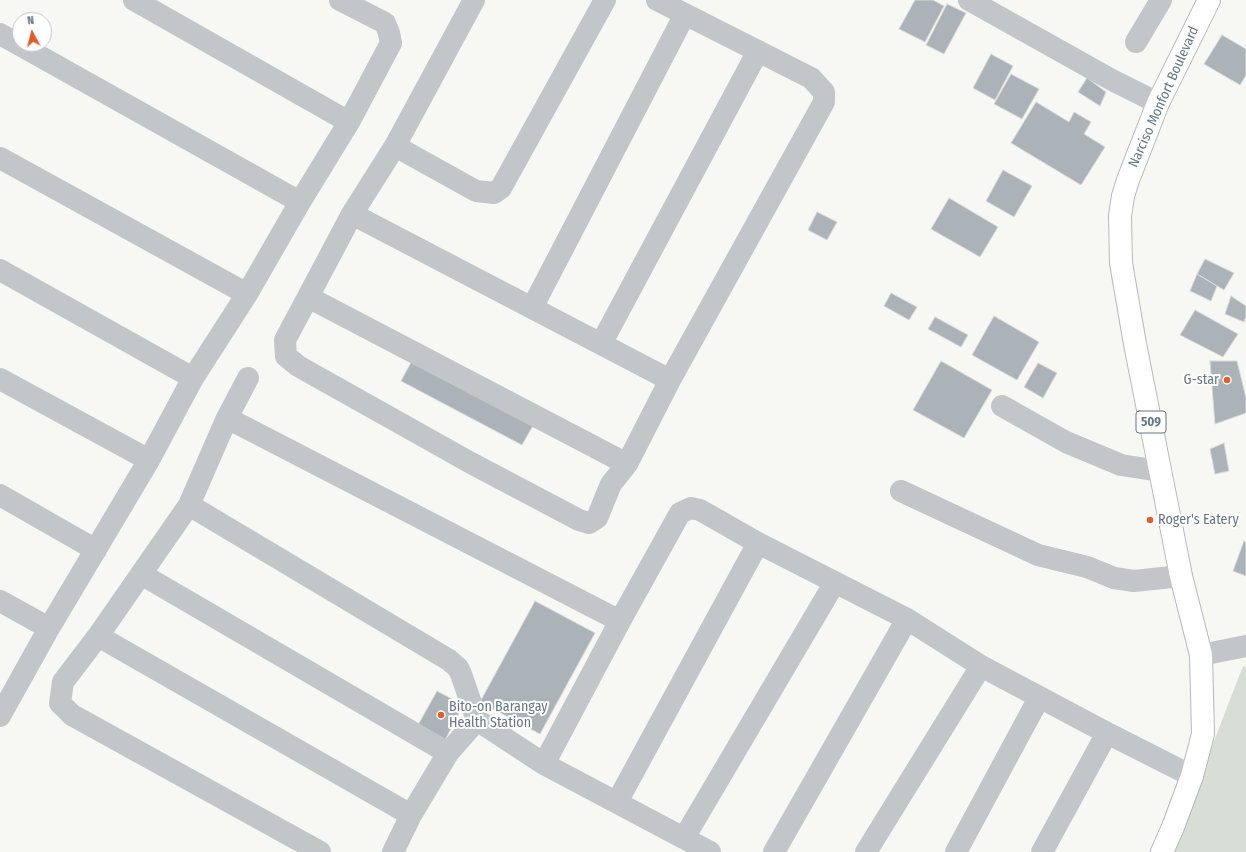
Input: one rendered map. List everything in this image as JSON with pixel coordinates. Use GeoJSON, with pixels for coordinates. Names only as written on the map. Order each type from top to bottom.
{"type":"FeatureCollection","features":[{"type":"Feature","properties":{"kind":"main road","name":"Narciso Monfort Boulevard"},"geometry":{"type":"LineString","coordinates":[[1162,852],[1192,776],[1203,734],[1201,655],[1181,576],[1135,344],[1121,263],[1120,216],[1123,196],[1128,180],[1158,103],[1209,0]]}},
{"type":"Feature","properties":{"kind":"street"},"geometry":{"type":"LineString","coordinates":[[134,0],[349,122]]}},
{"type":"Feature","properties":{"kind":"street"},"geometry":{"type":"LineString","coordinates":[[0,716],[49,628],[149,460],[193,378],[247,294],[300,202],[349,122],[391,43],[385,23],[340,0]]}},
{"type":"Feature","properties":{"kind":"street"},"geometry":{"type":"LineString","coordinates":[[474,0],[395,146],[352,214],[285,340],[286,356],[298,366],[471,463],[579,520],[589,523],[597,518],[611,484],[627,464],[670,380],[824,102],[824,92],[811,78],[657,0]]}},
{"type":"Feature","properties":{"kind":"street"},"geometry":{"type":"LineString","coordinates":[[395,146],[476,191],[494,193],[501,188],[605,0]]}},
{"type":"Feature","properties":{"kind":"street"},"geometry":{"type":"LineString","coordinates":[[969,0],[1112,80],[1158,103]]}},
{"type":"Feature","properties":{"kind":"street"},"geometry":{"type":"LineString","coordinates":[[1136,42],[1159,1]]}},
{"type":"Feature","properties":{"kind":"street"},"geometry":{"type":"LineString","coordinates":[[532,308],[685,14]]}},
{"type":"Feature","properties":{"kind":"street"},"geometry":{"type":"LineString","coordinates":[[0,34],[300,202]]}},
{"type":"Feature","properties":{"kind":"street"},"geometry":{"type":"LineString","coordinates":[[601,344],[758,51]]}},
{"type":"Feature","properties":{"kind":"street"},"geometry":{"type":"LineString","coordinates":[[0,158],[247,294]]}},
{"type":"Feature","properties":{"kind":"street"},"geometry":{"type":"LineString","coordinates":[[352,214],[670,380]]}},
{"type":"Feature","properties":{"kind":"street"},"geometry":{"type":"LineString","coordinates":[[0,270],[193,378]]}},
{"type":"Feature","properties":{"kind":"street"},"geometry":{"type":"LineString","coordinates":[[308,297],[627,464]]}},
{"type":"Feature","properties":{"kind":"street"},"geometry":{"type":"LineString","coordinates":[[248,378],[227,418],[189,505],[98,636],[63,682],[60,703],[72,715],[320,852]]}},
{"type":"Feature","properties":{"kind":"street"},"geometry":{"type":"LineString","coordinates":[[0,379],[149,460]]}},
{"type":"Feature","properties":{"kind":"street"},"geometry":{"type":"LineString","coordinates":[[1002,406],[1066,442],[1120,465],[1160,471]]}},
{"type":"Feature","properties":{"kind":"street"},"geometry":{"type":"LineString","coordinates":[[227,418],[620,621]]}},
{"type":"Feature","properties":{"kind":"street"},"geometry":{"type":"LineString","coordinates":[[900,491],[1038,555],[1087,567],[1114,578],[1134,581],[1181,576]]}},
{"type":"Feature","properties":{"kind":"street"},"geometry":{"type":"LineString","coordinates":[[0,495],[96,550]]}},
{"type":"Feature","properties":{"kind":"street"},"geometry":{"type":"LineString","coordinates":[[189,505],[449,660],[458,668],[477,720],[544,764],[710,852]]}},
{"type":"Feature","properties":{"kind":"street"},"geometry":{"type":"LineString","coordinates":[[544,764],[620,621],[680,513],[691,508],[700,510],[758,543],[907,620],[981,666],[1192,776]]}},
{"type":"Feature","properties":{"kind":"street"},"geometry":{"type":"LineString","coordinates":[[616,802],[758,543]]}},
{"type":"Feature","properties":{"kind":"street"},"geometry":{"type":"LineString","coordinates":[[141,574],[448,753]]}},
{"type":"Feature","properties":{"kind":"street"},"geometry":{"type":"LineString","coordinates":[[684,838],[835,582]]}},
{"type":"Feature","properties":{"kind":"street"},"geometry":{"type":"LineString","coordinates":[[0,601],[49,628]]}},
{"type":"Feature","properties":{"kind":"street"},"geometry":{"type":"LineString","coordinates":[[774,852],[907,620]]}},
{"type":"Feature","properties":{"kind":"street"},"geometry":{"type":"LineString","coordinates":[[98,636],[411,815]]}},
{"type":"Feature","properties":{"kind":"street"},"geometry":{"type":"LineString","coordinates":[[1201,655],[1246,646]]}},
{"type":"Feature","properties":{"kind":"street"},"geometry":{"type":"LineString","coordinates":[[866,852],[981,666]]}},
{"type":"Feature","properties":{"kind":"street"},"geometry":{"type":"LineString","coordinates":[[956,852],[1040,698]]}},
{"type":"Feature","properties":{"kind":"street"},"geometry":{"type":"LineString","coordinates":[[393,852],[411,815],[448,753],[477,720]]}},
{"type":"Feature","properties":{"kind":"street"},"geometry":{"type":"LineString","coordinates":[[1042,852],[1107,733]]}},
{"type":"Feature","properties":{"kind":"shaded area"},"geometry":{"type":"Polygon","coordinates":[[[1243,666],[1246,667],[1246,852],[1171,852],[1243,666]]]}},
{"type":"Feature","properties":{"kind":"building"},"geometry":{"type":"Polygon","coordinates":[[[915,0],[933,0],[944,6],[925,42],[899,29],[915,0]]]}},
{"type":"Feature","properties":{"kind":"building"},"geometry":{"type":"Polygon","coordinates":[[[947,4],[966,13],[944,54],[926,45],[947,4]]]}},
{"type":"Feature","properties":{"kind":"building"},"geometry":{"type":"Polygon","coordinates":[[[1222,35],[1246,49],[1246,75],[1240,85],[1204,64],[1222,35]]]}},
{"type":"Feature","properties":{"kind":"building"},"geometry":{"type":"Polygon","coordinates":[[[991,54],[1013,66],[995,100],[973,88],[991,54]]]}},
{"type":"Feature","properties":{"kind":"building"},"geometry":{"type":"Polygon","coordinates":[[[1011,74],[1039,89],[1022,119],[994,104],[1011,74]]]}},
{"type":"Feature","properties":{"kind":"building"},"geometry":{"type":"Polygon","coordinates":[[[1087,78],[1106,92],[1100,106],[1078,92],[1087,78]]]}},
{"type":"Feature","properties":{"kind":"building"},"geometry":{"type":"Polygon","coordinates":[[[1036,102],[1069,122],[1074,112],[1091,122],[1084,134],[1105,147],[1081,185],[1011,143],[1036,102]]]}},
{"type":"Feature","properties":{"kind":"building"},"geometry":{"type":"Polygon","coordinates":[[[1003,170],[1032,186],[1014,217],[986,201],[1003,170]]]}},
{"type":"Feature","properties":{"kind":"building"},"geometry":{"type":"Polygon","coordinates":[[[949,198],[998,227],[980,257],[931,229],[949,198]]]}},
{"type":"Feature","properties":{"kind":"building"},"geometry":{"type":"Polygon","coordinates":[[[817,212],[837,222],[827,240],[808,230],[817,212]]]}},
{"type":"Feature","properties":{"kind":"building"},"geometry":{"type":"Polygon","coordinates":[[[1205,259],[1234,273],[1224,290],[1197,274],[1205,259]]]}},
{"type":"Feature","properties":{"kind":"building"},"geometry":{"type":"Polygon","coordinates":[[[1197,274],[1217,286],[1211,301],[1190,291],[1197,274]]]}},
{"type":"Feature","properties":{"kind":"building"},"geometry":{"type":"Polygon","coordinates":[[[891,293],[917,307],[909,320],[884,306],[891,293]]]}},
{"type":"Feature","properties":{"kind":"building"},"geometry":{"type":"Polygon","coordinates":[[[1231,296],[1246,306],[1246,316],[1244,322],[1225,314],[1231,296]]]}},
{"type":"Feature","properties":{"kind":"building"},"geometry":{"type":"Polygon","coordinates":[[[1195,310],[1238,334],[1223,357],[1180,335],[1195,310]]]}},
{"type":"Feature","properties":{"kind":"building"},"geometry":{"type":"Polygon","coordinates":[[[994,316],[1039,342],[1017,380],[972,355],[994,316]]]}},
{"type":"Feature","properties":{"kind":"building"},"geometry":{"type":"Polygon","coordinates":[[[935,317],[968,335],[961,347],[928,329],[935,317]]]}},
{"type":"Feature","properties":{"kind":"building"},"geometry":{"type":"Polygon","coordinates":[[[414,357],[535,422],[522,445],[401,381],[414,357]]]}},
{"type":"Feature","properties":{"kind":"building"},"geometry":{"type":"Polygon","coordinates":[[[941,361],[992,390],[964,438],[913,410],[941,361]]]}},
{"type":"Feature","properties":{"kind":"building","name":"G-star"},"geometry":{"type":"Polygon","coordinates":[[[1210,361],[1237,361],[1246,398],[1246,413],[1215,424],[1210,361]]]}},
{"type":"Feature","properties":{"kind":"building"},"geometry":{"type":"Polygon","coordinates":[[[1038,363],[1057,373],[1043,398],[1024,387],[1038,363]]]}},
{"type":"Feature","properties":{"kind":"building"},"geometry":{"type":"Polygon","coordinates":[[[1224,443],[1229,471],[1215,474],[1210,449],[1224,443]]]}},
{"type":"Feature","properties":{"kind":"building"},"geometry":{"type":"Polygon","coordinates":[[[1244,541],[1246,542],[1246,576],[1233,571],[1244,541]]]}},
{"type":"Feature","properties":{"kind":"building"},"geometry":{"type":"Polygon","coordinates":[[[535,601],[595,633],[540,734],[480,702],[535,601]]]}},
{"type":"Feature","properties":{"kind":"building","name":"Bito-on Barangay Health Station"},"geometry":{"type":"Polygon","coordinates":[[[437,691],[463,705],[445,740],[418,725],[437,691]]]}},
{"type":"Feature","properties":{"kind":"place","name":"G-star"},"geometry":{"type":"Point","coordinates":[1227,380]}},
{"type":"Feature","properties":{"kind":"place","name":"Roger's Eatery"},"geometry":{"type":"Point","coordinates":[1150,520]}},
{"type":"Feature","properties":{"kind":"place","name":"Bito-on Barangay Health Station"},"geometry":{"type":"Point","coordinates":[441,715]}}]}
